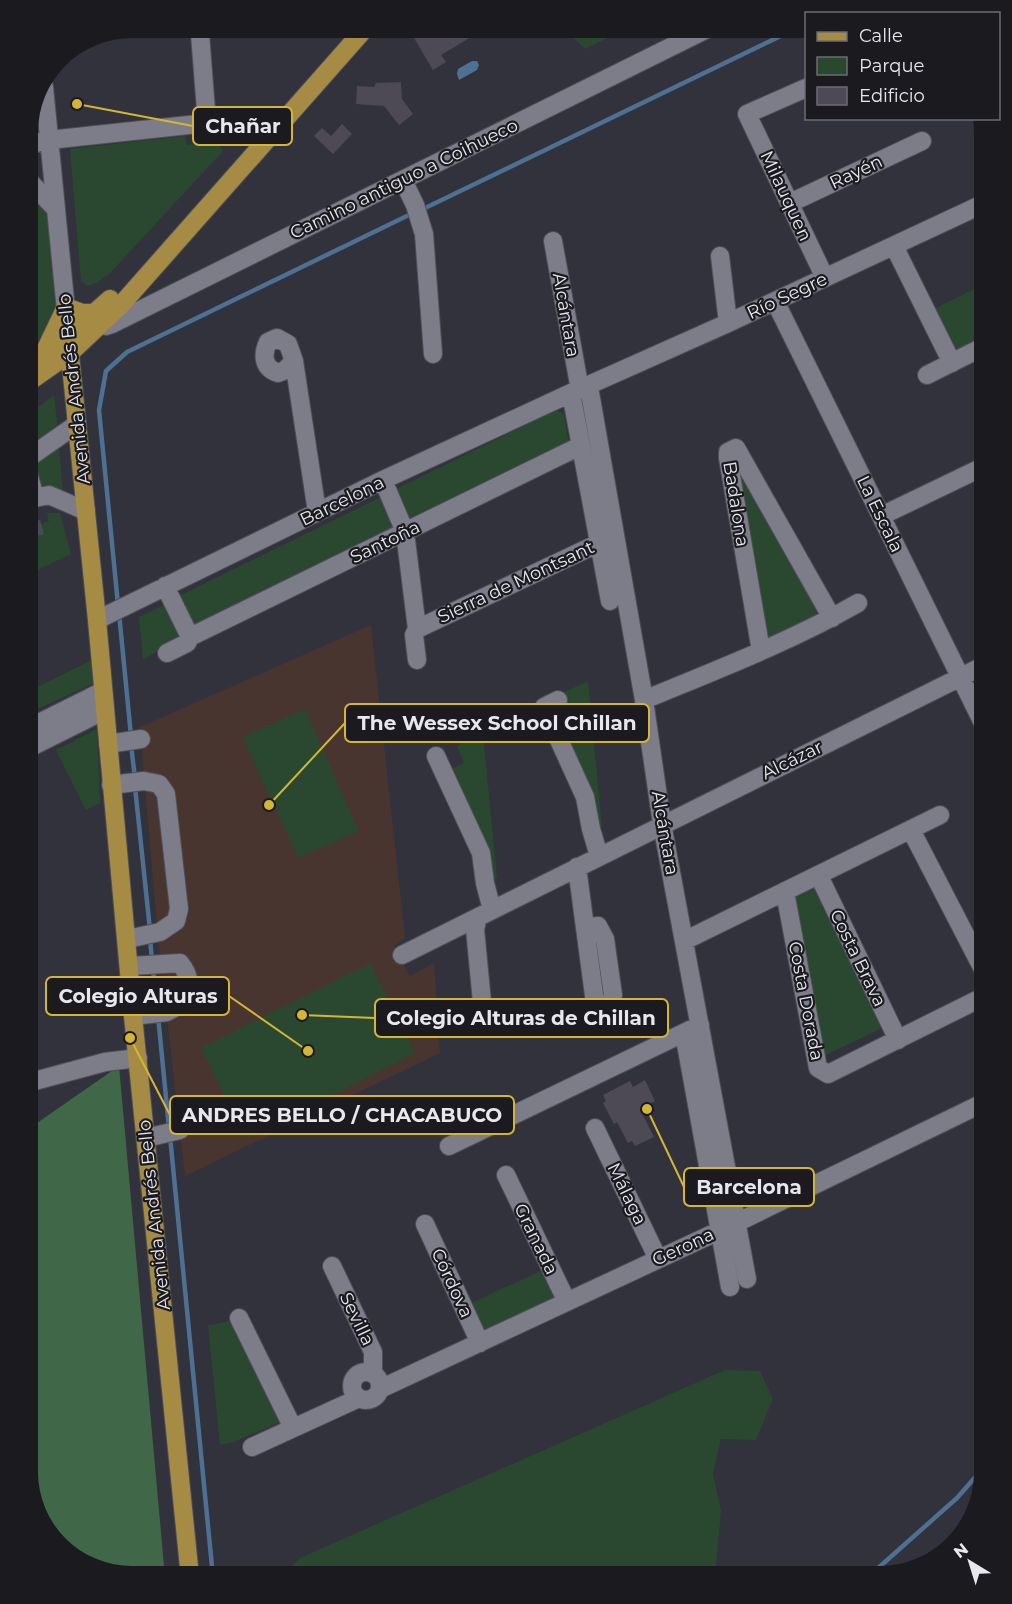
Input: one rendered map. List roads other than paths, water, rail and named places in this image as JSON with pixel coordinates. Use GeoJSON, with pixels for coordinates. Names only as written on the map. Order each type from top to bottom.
{"type":"FeatureCollection","features":[{"type":"Feature","properties":{"kind":"main road"},"geometry":{"type":"LineString","coordinates":[[38,370],[154,269],[357,38]]}},
{"type":"Feature","properties":{"kind":"main road"},"geometry":{"type":"LineString","coordinates":[[38,364],[66,307],[97,319]]}},
{"type":"Feature","properties":{"kind":"main road"},"geometry":{"type":"LineString","coordinates":[[43,356],[69,345]]}},
{"type":"Feature","properties":{"kind":"main road","name":"Avenida Andrés Bello"},"geometry":{"type":"LineString","coordinates":[[69,345],[86,512],[105,616],[103,690],[111,785],[135,938],[146,965],[138,1058],[189,1566]]}},
{"type":"Feature","properties":{"kind":"main road"},"geometry":{"type":"LineString","coordinates":[[38,374],[62,366],[66,368],[73,380]]}},
{"type":"Feature","properties":{"kind":"street"},"geometry":{"type":"LineString","coordinates":[[38,142],[207,123],[200,38]]}},
{"type":"Feature","properties":{"kind":"street","name":"Camino antiguo a Coihueco"},"geometry":{"type":"LineString","coordinates":[[97,319],[106,326],[112,324],[689,38]]}},
{"type":"Feature","properties":{"kind":"street","name":"Milauquen"},"geometry":{"type":"LineString","coordinates":[[805,89],[747,114],[825,278]]}},
{"type":"Feature","properties":{"kind":"street","name":"Avenida Andrés Bello"},"geometry":{"type":"LineString","coordinates":[[46,94],[69,345]]}},
{"type":"Feature","properties":{"kind":"street","name":"Rayén"},"geometry":{"type":"LineString","coordinates":[[790,203],[922,141]]}},
{"type":"Feature","properties":{"kind":"street"},"geometry":{"type":"LineString","coordinates":[[403,180],[424,234],[433,354]]}},
{"type":"Feature","properties":{"kind":"street"},"geometry":{"type":"LineString","coordinates":[[38,190],[56,209]]}},
{"type":"Feature","properties":{"kind":"street","name":"Río Segre"},"geometry":{"type":"LineString","coordinates":[[580,390],[974,208]]}},
{"type":"Feature","properties":{"kind":"street","name":"Alcántara"},"geometry":{"type":"LineString","coordinates":[[553,241],[606,539],[610,601]]}},
{"type":"Feature","properties":{"kind":"street"},"geometry":{"type":"LineString","coordinates":[[894,246],[951,363]]}},
{"type":"Feature","properties":{"kind":"street"},"geometry":{"type":"LineString","coordinates":[[720,256],[728,323]]}},
{"type":"Feature","properties":{"kind":"street","name":"La Escala"},"geometry":{"type":"LineString","coordinates":[[775,301],[974,705]]}},
{"type":"Feature","properties":{"kind":"street"},"geometry":{"type":"LineString","coordinates":[[927,375],[974,352]]}},
{"type":"Feature","properties":{"kind":"street"},"geometry":{"type":"LineString","coordinates":[[294,361],[317,512]]}},
{"type":"Feature","properties":{"kind":"street","name":"Alcántara"},"geometry":{"type":"LineString","coordinates":[[580,390],[580,446],[606,539],[644,700],[662,824],[684,941],[692,1029],[728,1227],[730,1287]]}},
{"type":"Feature","properties":{"kind":"street","name":"Barcelona"},"geometry":{"type":"LineString","coordinates":[[105,616],[383,480],[580,390]]}},
{"type":"Feature","properties":{"kind":"street"},"geometry":{"type":"LineString","coordinates":[[38,451],[77,424]]}},
{"type":"Feature","properties":{"kind":"street","name":"Santoña"},"geometry":{"type":"LineString","coordinates":[[166,653],[187,643],[190,637],[580,446]]}},
{"type":"Feature","properties":{"kind":"street","name":"Badalona"},"geometry":{"type":"LineString","coordinates":[[761,651],[728,458],[728,452],[736,448],[832,618]]}},
{"type":"Feature","properties":{"kind":"street"},"geometry":{"type":"LineString","coordinates":[[881,516],[974,471]]}},
{"type":"Feature","properties":{"kind":"street","name":"Sierra de Montsant"},"geometry":{"type":"LineString","coordinates":[[383,480],[405,532],[417,629],[414,635],[417,660]]}},
{"type":"Feature","properties":{"kind":"street"},"geometry":{"type":"LineString","coordinates":[[38,497],[49,495],[86,512]]}},
{"type":"Feature","properties":{"kind":"street","name":"Sierra de Montsant"},"geometry":{"type":"LineString","coordinates":[[417,629],[606,539]]}},
{"type":"Feature","properties":{"kind":"street"},"geometry":{"type":"LineString","coordinates":[[165,586],[190,637]]}},
{"type":"Feature","properties":{"kind":"street"},"geometry":{"type":"LineString","coordinates":[[644,700],[761,651],[832,618],[858,603]]}},
{"type":"Feature","properties":{"kind":"street","name":"Alcázar"},"geometry":{"type":"LineString","coordinates":[[402,955],[974,670]]}},
{"type":"Feature","properties":{"kind":"street"},"geometry":{"type":"LineString","coordinates":[[38,723],[103,690]]}},
{"type":"Feature","properties":{"kind":"street"},"geometry":{"type":"LineString","coordinates":[[558,700],[544,707],[585,797],[599,856]]}},
{"type":"Feature","properties":{"kind":"street"},"geometry":{"type":"LineString","coordinates":[[38,744],[105,710]]}},
{"type":"Feature","properties":{"kind":"street"},"geometry":{"type":"LineString","coordinates":[[108,744],[141,739]]}},
{"type":"Feature","properties":{"kind":"street"},"geometry":{"type":"LineString","coordinates":[[436,756],[481,853],[485,883],[485,913],[475,929],[484,1023]]}},
{"type":"Feature","properties":{"kind":"street"},"geometry":{"type":"LineString","coordinates":[[111,785],[144,781],[159,784],[166,794],[180,913],[176,921],[160,932],[135,938]]}},
{"type":"Feature","properties":{"kind":"street"},"geometry":{"type":"LineString","coordinates":[[684,941],[940,815]]}},
{"type":"Feature","properties":{"kind":"street"},"geometry":{"type":"LineString","coordinates":[[912,830],[974,951]]}},
{"type":"Feature","properties":{"kind":"street"},"geometry":{"type":"LineString","coordinates":[[577,867],[585,928]]}},
{"type":"Feature","properties":{"kind":"street","name":"Costa Brava"},"geometry":{"type":"LineString","coordinates":[[819,876],[898,1040]]}},
{"type":"Feature","properties":{"kind":"street","name":"Costa Dorada"},"geometry":{"type":"LineString","coordinates":[[785,892],[818,1068],[828,1074],[974,1002]]}},
{"type":"Feature","properties":{"kind":"street"},"geometry":{"type":"LineString","coordinates":[[141,1015],[167,1012],[185,1002],[189,987],[189,980],[180,963],[146,965]]}},
{"type":"Feature","properties":{"kind":"street"},"geometry":{"type":"LineString","coordinates":[[449,1146],[692,1029]]}},
{"type":"Feature","properties":{"kind":"street"},"geometry":{"type":"LineString","coordinates":[[38,1080],[105,1062],[138,1058]]}},
{"type":"Feature","properties":{"kind":"street","name":"Gerona"},"geometry":{"type":"LineString","coordinates":[[252,1447],[359,1398],[372,1399],[377,1381],[480,1342],[728,1227],[974,1107]]}},
{"type":"Feature","properties":{"kind":"street","name":"Málaga"},"geometry":{"type":"LineString","coordinates":[[595,1128],[658,1259]]}},
{"type":"Feature","properties":{"kind":"street"},"geometry":{"type":"LineString","coordinates":[[146,1138],[180,1130]]}},
{"type":"Feature","properties":{"kind":"street","name":"Granada"},"geometry":{"type":"LineString","coordinates":[[506,1175],[567,1302]]}},
{"type":"Feature","properties":{"kind":"street","name":"Córdova"},"geometry":{"type":"LineString","coordinates":[[424,1224],[480,1342]]}},
{"type":"Feature","properties":{"kind":"street","name":"Alcántara"},"geometry":{"type":"LineString","coordinates":[[728,1227],[747,1279]]}},
{"type":"Feature","properties":{"kind":"street","name":"Sevilla"},"geometry":{"type":"LineString","coordinates":[[332,1266],[374,1352],[377,1381]]}},
{"type":"Feature","properties":{"kind":"street"},"geometry":{"type":"LineString","coordinates":[[239,1318],[293,1428]]}},
{"type":"Feature","properties":{"kind":"water"},"geometry":{"type":"Polygon","coordinates":[[[472,61],[477,61],[479,65],[477,70],[459,80],[458,69],[472,61]]]}},
{"type":"Feature","properties":{"kind":"waterway"},"geometry":{"type":"LineString","coordinates":[[421,210],[776,38]]}},
{"type":"Feature","properties":{"kind":"waterway"},"geometry":{"type":"LineString","coordinates":[[118,605],[99,410],[106,371],[127,352],[413,213]]}},
{"type":"Feature","properties":{"kind":"waterway"},"geometry":{"type":"LineString","coordinates":[[119,613],[131,736]]}},
{"type":"Feature","properties":{"kind":"waterway"},"geometry":{"type":"LineString","coordinates":[[131,745],[135,778]]}},
{"type":"Feature","properties":{"kind":"waterway"},"geometry":{"type":"LineString","coordinates":[[135,787],[150,930]]}},
{"type":"Feature","properties":{"kind":"waterway"},"geometry":{"type":"LineString","coordinates":[[150,939],[152,960]]}},
{"type":"Feature","properties":{"kind":"waterway"},"geometry":{"type":"LineString","coordinates":[[153,969],[157,1008]]}},
{"type":"Feature","properties":{"kind":"waterway"},"geometry":{"type":"LineString","coordinates":[[158,1016],[169,1128]]}},
{"type":"Feature","properties":{"kind":"waterway"},"geometry":{"type":"LineString","coordinates":[[170,1136],[212,1566]]}},
{"type":"Feature","properties":{"kind":"waterway"},"geometry":{"type":"LineString","coordinates":[[880,1566],[957,1498],[974,1479]]}},
{"type":"Feature","properties":{"kind":"place","name":"Chañar"},"geometry":{"type":"Point","coordinates":[77,104]}},
{"type":"Feature","properties":{"kind":"place","name":"The Wessex School Chillan"},"geometry":{"type":"Point","coordinates":[269,805]}},
{"type":"Feature","properties":{"kind":"place","name":"Colegio Alturas de Chillan"},"geometry":{"type":"Point","coordinates":[302,1015]}},
{"type":"Feature","properties":{"kind":"place","name":"ANDRES BELLO / CHACABUCO"},"geometry":{"type":"Point","coordinates":[130,1038]}},
{"type":"Feature","properties":{"kind":"place","name":"Colegio Alturas"},"geometry":{"type":"Point","coordinates":[308,1051]}},
{"type":"Feature","properties":{"kind":"place","name":"Barcelona"},"geometry":{"type":"Point","coordinates":[647,1109]}}]}
